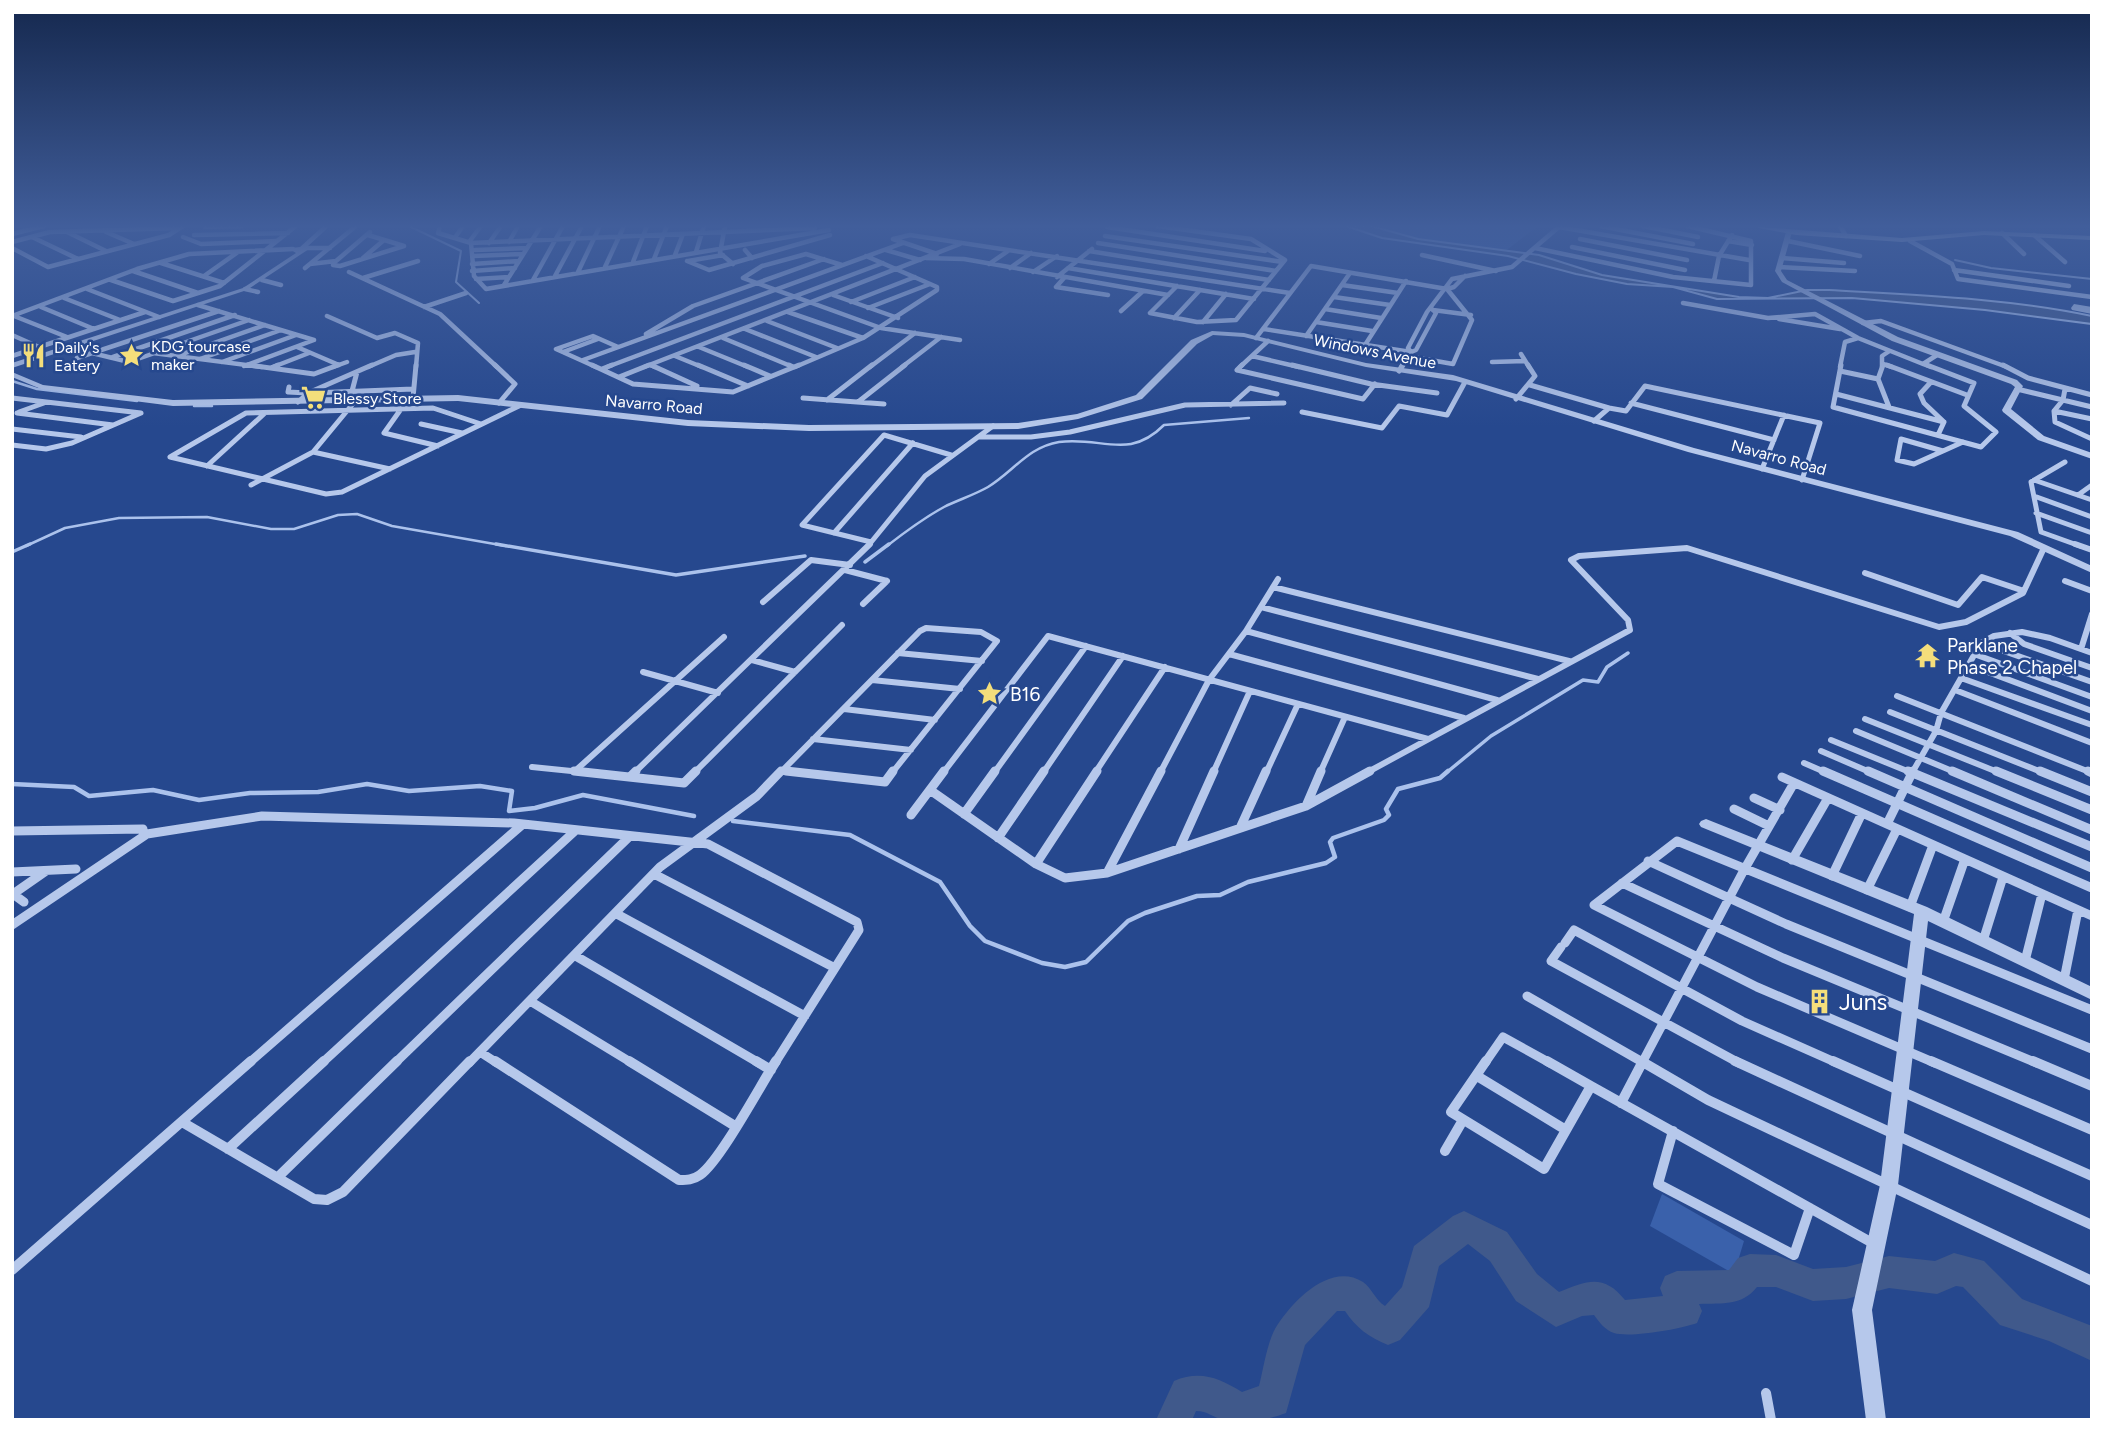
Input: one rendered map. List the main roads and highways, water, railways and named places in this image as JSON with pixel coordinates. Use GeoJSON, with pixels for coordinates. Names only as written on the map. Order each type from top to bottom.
{"type":"FeatureCollection","features":[{"type":"Feature","properties":{"kind":"waterway"},"geometry":{"type":"LineString","coordinates":[[468,293],[479,303]]}},
{"type":"Feature","properties":{"kind":"waterway"},"geometry":{"type":"LineString","coordinates":[[12,381],[37,389],[137,401]]}},
{"type":"Feature","properties":{"kind":"waterway"},"geometry":{"type":"LineString","coordinates":[[194,406],[212,406]]}},
{"type":"Feature","properties":{"kind":"waterway"},"geometry":{"type":"LineString","coordinates":[[887,546],[937,511],[988,487],[1030,454],[1048,445],[1074,441],[1126,445],[1151,436],[1164,425],[1249,418]]}},
{"type":"Feature","properties":{"kind":"waterway"},"geometry":{"type":"LineString","coordinates":[[26,546],[65,528],[119,518],[207,517],[271,529],[294,529],[338,515],[357,514],[392,526],[506,546]]}},
{"type":"Feature","properties":{"kind":"waterway"},"geometry":{"type":"LineString","coordinates":[[12,552],[30,544]]}},
{"type":"Feature","properties":{"kind":"waterway"},"geometry":{"type":"LineString","coordinates":[[496,544],[676,575],[805,556]]}},
{"type":"Feature","properties":{"kind":"waterway"},"geometry":{"type":"LineString","coordinates":[[865,562],[889,544]]}},
{"type":"Feature","properties":{"kind":"waterway"},"geometry":{"type":"LineString","coordinates":[[1446,773],[1491,736],[1583,680],[1598,682],[1607,667],[1628,653]]}},
{"type":"Feature","properties":{"kind":"waterway"},"geometry":{"type":"LineString","coordinates":[[733,821],[850,835],[940,882],[970,926],[985,941],[1042,963],[1065,967],[1086,962],[1128,921],[1145,913],[1197,896],[1220,895],[1248,882],[1326,863],[1335,857],[1330,842],[1333,838],[1384,820],[1389,815],[1386,809],[1398,789],[1440,778],[1448,771]]}},
{"type":"Feature","properties":{"kind":"waterway"},"geometry":{"type":"LineString","coordinates":[[12,784],[74,787],[89,796],[153,790],[199,800],[250,793],[318,792],[367,784],[409,791],[480,786],[512,791],[509,811],[535,808],[583,795],[694,816]]}},
{"type":"Feature","properties":{"kind":"waterway"},"geometry":{"type":"LineString","coordinates":[[1174,1420],[1186,1393],[1210,1393],[1240,1410],[1273,1400],[1290,1336],[1330,1294],[1354,1295],[1366,1314],[1388,1328],[1417,1295],[1425,1257],[1464,1227],[1488,1237],[1495,1243],[1528,1289],[1556,1310],[1582,1299],[1602,1298],[1618,1318],[1685,1311],[1677,1288],[1737,1286],[1750,1270],[1776,1271],[1813,1285],[1846,1283],[1889,1272],[1937,1278],[1954,1269],[1972,1273],[2012,1313],[2054,1326],[2092,1344]]}},
{"type":"Feature","properties":{"kind":"place","name":"KDG tourcase maker"},"geometry":{"type":"Point","coordinates":[131,355]}},
{"type":"Feature","properties":{"kind":"place","name":"Daily's Eatery"},"geometry":{"type":"Point","coordinates":[34,356]}},
{"type":"Feature","properties":{"kind":"place","name":"Blessy Store"},"geometry":{"type":"Point","coordinates":[313,398]}},
{"type":"Feature","properties":{"kind":"place","name":"Parklane Phase 2 Chapel"},"geometry":{"type":"Point","coordinates":[1927,656]}},
{"type":"Feature","properties":{"kind":"place","name":"B16"},"geometry":{"type":"Point","coordinates":[990,694]}},
{"type":"Feature","properties":{"kind":"place","name":"Juns"},"geometry":{"type":"Point","coordinates":[1819,1002]}}]}
